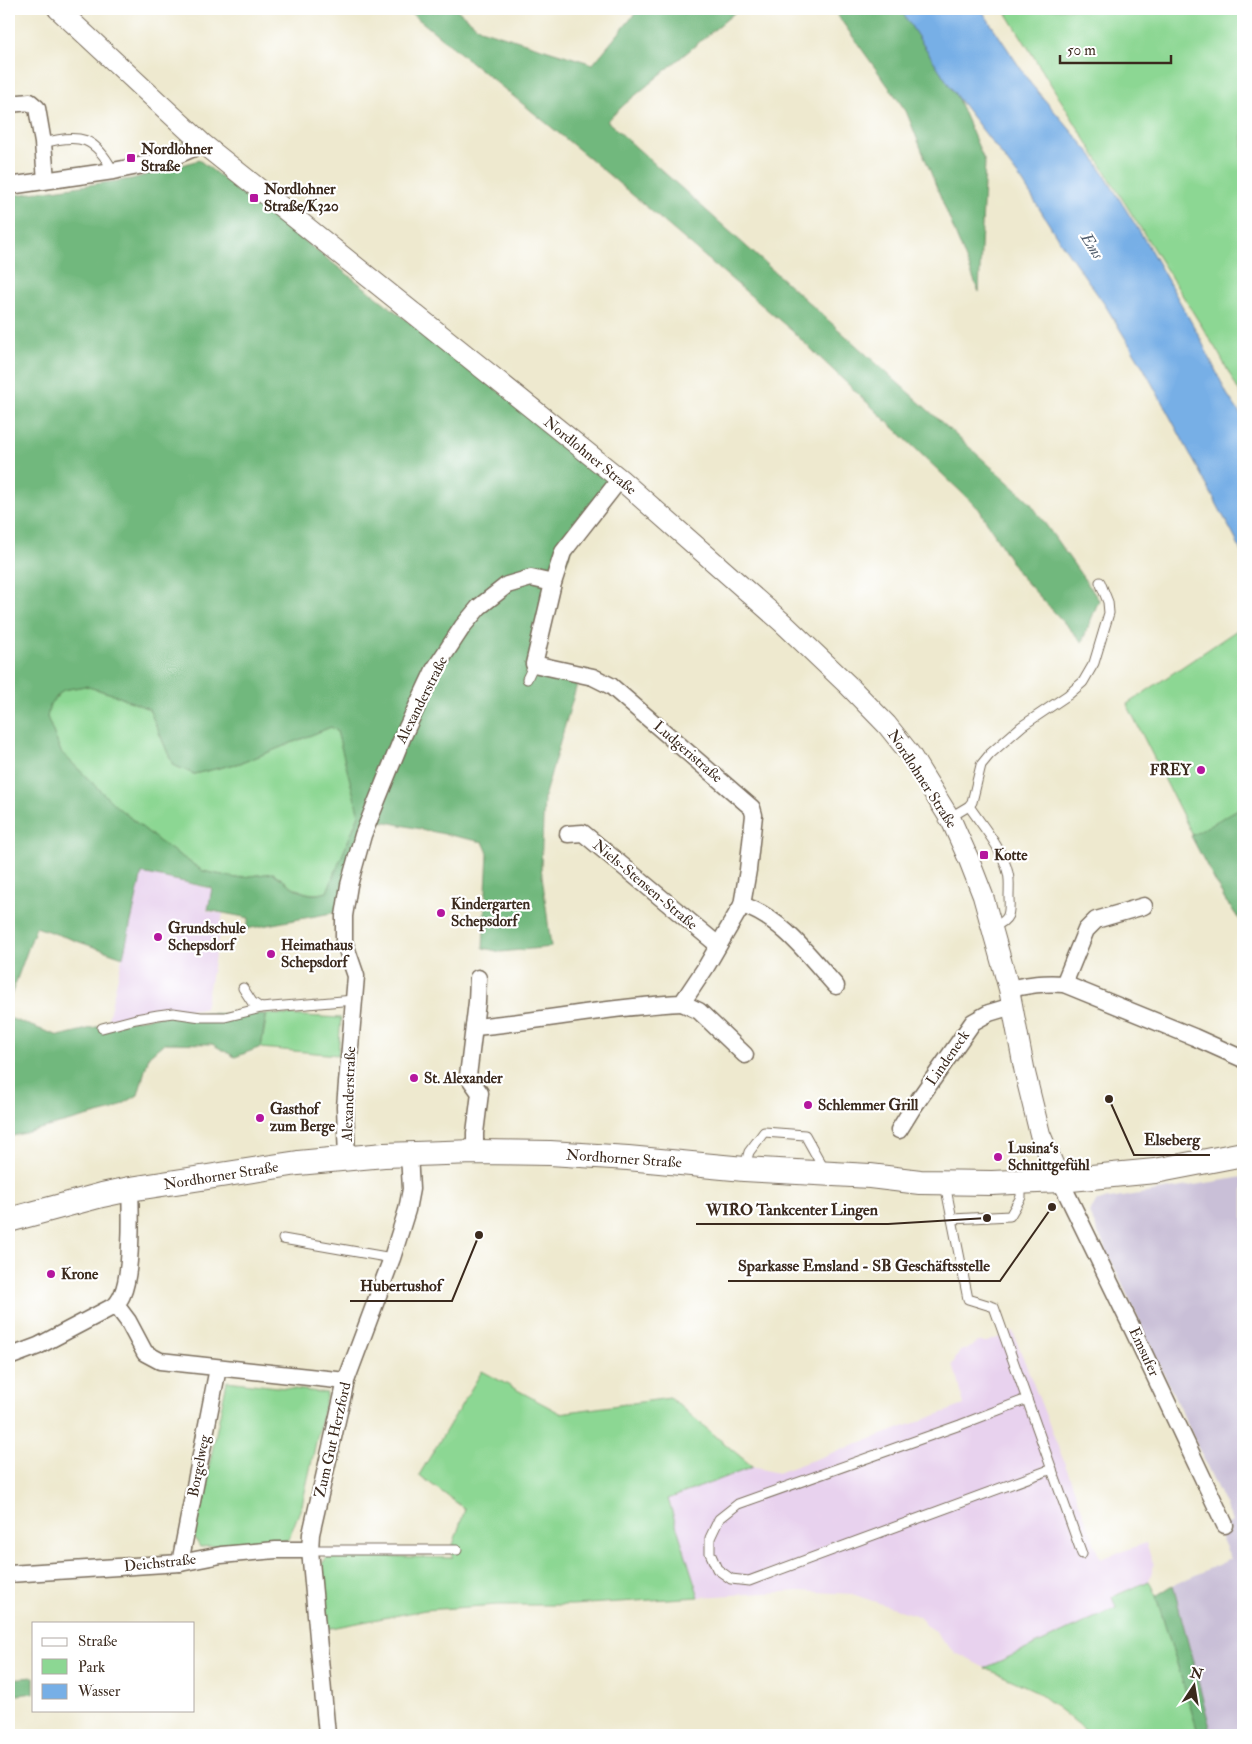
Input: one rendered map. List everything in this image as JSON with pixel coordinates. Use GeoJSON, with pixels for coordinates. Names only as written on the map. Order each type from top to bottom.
{"type":"FeatureCollection","features":[{"type":"Feature","properties":{"kind":"main road","name":"Nordhorner Straße"},"geometry":{"type":"LineString","coordinates":[[9,1220],[102,1195],[130,1190],[298,1164],[347,1158],[409,1154],[475,1152],[550,1154],[945,1183],[1060,1180],[1155,1171],[1243,1154]]}},
{"type":"Feature","properties":{"kind":"street","name":"Nordlohner Straße"},"geometry":{"type":"LineString","coordinates":[[58,9],[203,144],[620,479],[782,623],[877,714],[910,754],[949,818],[969,860],[993,927],[1011,998],[1040,1134],[1060,1180]]}},
{"type":"Feature","properties":{"kind":"street"},"geometry":{"type":"LineString","coordinates":[[9,104],[30,102],[37,108],[43,143],[46,180]]}},
{"type":"Feature","properties":{"kind":"street"},"geometry":{"type":"LineString","coordinates":[[9,186],[113,171],[164,161],[203,144]]}},
{"type":"Feature","properties":{"kind":"street"},"geometry":{"type":"LineString","coordinates":[[534,664],[553,583],[563,552],[620,479]]}},
{"type":"Feature","properties":{"kind":"street","name":"Alexanderstraße"},"geometry":{"type":"LineString","coordinates":[[347,1158],[346,1107],[356,976],[344,941],[345,901],[367,826],[403,736],[434,670],[463,626],[479,607],[507,585],[531,578],[553,583]]}},
{"type":"Feature","properties":{"kind":"street","name":"Ludgeristraße"},"geometry":{"type":"LineString","coordinates":[[534,664],[593,677],[612,686],[752,808],[754,815],[742,905],[706,967],[682,1003]]}},
{"type":"Feature","properties":{"kind":"street","name":"Niels-Stensen-Straße"},"geometry":{"type":"LineString","coordinates":[[568,834],[583,833],[718,945]]}},
{"type":"Feature","properties":{"kind":"street"},"geometry":{"type":"LineString","coordinates":[[742,905],[756,910],[791,936],[836,986]]}},
{"type":"Feature","properties":{"kind":"street"},"geometry":{"type":"LineString","coordinates":[[1064,984],[1086,930],[1096,920],[1144,906]]}},
{"type":"Feature","properties":{"kind":"street"},"geometry":{"type":"LineString","coordinates":[[475,1152],[475,1133],[480,1093],[468,1076],[478,978]]}},
{"type":"Feature","properties":{"kind":"street"},"geometry":{"type":"LineString","coordinates":[[1011,998],[1030,984],[1048,982],[1064,984],[1243,1059]]}},
{"type":"Feature","properties":{"kind":"street","name":"Lindeneck"},"geometry":{"type":"LineString","coordinates":[[899,1130],[973,1022],[1011,998]]}},
{"type":"Feature","properties":{"kind":"street"},"geometry":{"type":"LineString","coordinates":[[474,1027],[511,1024],[614,1009],[682,1003],[699,1011],[745,1055]]}},
{"type":"Feature","properties":{"kind":"street","name":"Zum Gut Herzford"},"geometry":{"type":"LineString","coordinates":[[327,1735],[310,1550],[311,1534],[346,1381],[392,1258],[407,1210],[411,1189],[409,1154]]}},
{"type":"Feature","properties":{"kind":"street","name":"Emsufer"},"geometry":{"type":"LineString","coordinates":[[1060,1180],[1225,1525]]}},
{"type":"Feature","properties":{"kind":"street"},"geometry":{"type":"LineString","coordinates":[[9,1357],[38,1346],[116,1305],[123,1294],[128,1275],[130,1190]]}},
{"type":"Feature","properties":{"kind":"street"},"geometry":{"type":"LineString","coordinates":[[116,1305],[128,1321],[145,1353],[160,1361],[346,1381]]}},
{"type":"Feature","properties":{"kind":"street","name":"Borgelweg"},"geometry":{"type":"LineString","coordinates":[[180,1563],[218,1368]]}},
{"type":"Feature","properties":{"kind":"street","name":"Deichstraße"},"geometry":{"type":"LineString","coordinates":[[9,1574],[180,1563],[221,1555],[276,1550],[310,1550]]}},
{"type":"Feature","properties":{"kind":"lane"},"geometry":{"type":"LineString","coordinates":[[43,143],[61,138],[78,138],[88,141],[105,155],[113,171]]}},
{"type":"Feature","properties":{"kind":"lane"},"geometry":{"type":"LineString","coordinates":[[949,818],[969,806],[972,802],[981,765],[990,754],[1022,726],[1083,682],[1094,663],[1109,613],[1108,602],[1100,582]]}},
{"type":"Feature","properties":{"kind":"lane"},"geometry":{"type":"LineString","coordinates":[[527,679],[534,664]]}},
{"type":"Feature","properties":{"kind":"lane"},"geometry":{"type":"LineString","coordinates":[[969,806],[1000,850],[1008,873],[1010,908],[1008,918],[993,927]]}},
{"type":"Feature","properties":{"kind":"lane"},"geometry":{"type":"LineString","coordinates":[[243,988],[252,1002],[261,1008]]}},
{"type":"Feature","properties":{"kind":"lane"},"geometry":{"type":"LineString","coordinates":[[102,1028],[136,1019],[173,1013],[201,1017],[225,1017],[261,1008],[354,1000]]}},
{"type":"Feature","properties":{"kind":"lane"},"geometry":{"type":"LineString","coordinates":[[744,1169],[749,1152],[764,1132],[804,1135],[826,1173]]}},
{"type":"Feature","properties":{"kind":"lane"},"geometry":{"type":"LineString","coordinates":[[952,1219],[1010,1216],[1021,1197],[1021,1182]]}},
{"type":"Feature","properties":{"kind":"lane"},"geometry":{"type":"LineString","coordinates":[[945,1183],[963,1265],[968,1299],[994,1307],[1082,1554]]}},
{"type":"Feature","properties":{"kind":"lane"},"geometry":{"type":"LineString","coordinates":[[283,1239],[392,1258]]}},
{"type":"Feature","properties":{"kind":"lane"},"geometry":{"type":"LineString","coordinates":[[1027,1399],[960,1426],[738,1504],[719,1519],[710,1538],[710,1553],[717,1568],[732,1579],[749,1582],[1052,1469]]}},
{"type":"Feature","properties":{"kind":"lane"},"geometry":{"type":"LineString","coordinates":[[310,1550],[457,1550]]}},
{"type":"Feature","properties":{"kind":"shaded area"},"geometry":{"type":"Polygon","coordinates":[[[142,873],[212,889],[207,911],[223,914],[205,1008],[108,1019],[142,873]]]}},
{"type":"Feature","properties":{"kind":"shaded area"},"geometry":{"type":"Polygon","coordinates":[[[1243,1177],[1243,1735],[1212,1735],[1173,1585],[1231,1559],[1217,1528],[1233,1522],[1089,1213],[1097,1201],[1243,1177]]]}},
{"type":"Feature","properties":{"kind":"shaded area"},"geometry":{"type":"Polygon","coordinates":[[[1013,1332],[1100,1559],[1146,1543],[1154,1565],[1149,1581],[1112,1596],[1117,1608],[985,1668],[956,1653],[918,1616],[852,1594],[800,1591],[699,1597],[668,1499],[753,1467],[777,1473],[964,1405],[958,1379],[952,1365],[960,1351],[972,1347],[977,1342],[987,1342],[1013,1332]]]}},
{"type":"Feature","properties":{"kind":"green space"},"geometry":{"type":"Polygon","coordinates":[[[406,9],[456,9],[480,29],[593,64],[639,9],[739,9],[607,121],[1029,501],[1099,600],[1082,642],[1018,573],[979,509],[791,330],[588,157],[406,9]]]}},
{"type":"Feature","properties":{"kind":"green space"},"geometry":{"type":"Polygon","coordinates":[[[833,9],[900,9],[957,97],[985,162],[979,292],[906,111],[833,9]]]}},
{"type":"Feature","properties":{"kind":"green space"},"geometry":{"type":"Polygon","coordinates":[[[1004,9],[1243,9],[1243,399],[1219,354],[1004,9]]]}},
{"type":"Feature","properties":{"kind":"green space"},"geometry":{"type":"Polygon","coordinates":[[[199,160],[613,479],[571,549],[559,582],[538,670],[578,681],[544,797],[541,867],[551,947],[501,952],[483,948],[488,853],[483,842],[377,820],[342,911],[246,929],[249,918],[208,910],[212,888],[142,873],[123,957],[36,927],[9,1001],[9,196],[132,179],[199,160]],[[85,686],[63,690],[50,704],[47,717],[61,752],[116,806],[160,842],[203,871],[236,878],[273,873],[305,893],[319,894],[327,892],[359,815],[337,731],[331,727],[244,762],[194,774],[173,765],[149,709],[112,694],[85,686]]]}},
{"type":"Feature","properties":{"kind":"green space","name":"FREY"},"geometry":{"type":"Polygon","coordinates":[[[1243,626],[1243,924],[1225,900],[1127,704],[1243,626]]]}},
{"type":"Feature","properties":{"kind":"green space"},"geometry":{"type":"Polygon","coordinates":[[[85,686],[112,694],[149,709],[173,765],[194,774],[244,762],[331,727],[337,731],[359,815],[327,892],[311,894],[298,890],[273,873],[236,878],[203,871],[160,842],[116,806],[61,752],[47,717],[50,704],[63,690],[85,686]]]}},
{"type":"Feature","properties":{"kind":"green space"},"geometry":{"type":"Polygon","coordinates":[[[1243,806],[1243,924],[1225,900],[1191,836],[1243,806]]]}},
{"type":"Feature","properties":{"kind":"green space"},"geometry":{"type":"Polygon","coordinates":[[[180,1013],[266,1014],[261,1047],[235,1057],[212,1044],[164,1043],[149,1056],[138,1095],[113,1110],[9,1137],[9,1018],[59,1036],[108,1024],[180,1013]]]}},
{"type":"Feature","properties":{"kind":"green space"},"geometry":{"type":"Polygon","coordinates":[[[267,1014],[341,1018],[338,1055],[261,1048],[267,1014]]]}},
{"type":"Feature","properties":{"kind":"green space"},"geometry":{"type":"Polygon","coordinates":[[[482,1371],[560,1413],[670,1398],[753,1467],[668,1499],[699,1597],[572,1605],[497,1605],[425,1610],[326,1629],[322,1564],[328,1555],[452,1558],[453,1545],[465,1509],[419,1475],[482,1371]]]}},
{"type":"Feature","properties":{"kind":"green space"},"geometry":{"type":"Polygon","coordinates":[[[227,1381],[327,1393],[302,1505],[288,1540],[200,1547],[194,1537],[227,1381]]]}},
{"type":"Feature","properties":{"kind":"green space"},"geometry":{"type":"Polygon","coordinates":[[[1149,1581],[1156,1596],[1199,1735],[1086,1735],[1082,1727],[1034,1690],[985,1668],[1116,1608],[1112,1597],[1149,1581]]]}},
{"type":"Feature","properties":{"kind":"green space"},"geometry":{"type":"Polygon","coordinates":[[[1173,1585],[1212,1735],[1199,1735],[1156,1596],[1173,1585]]]}},
{"type":"Feature","properties":{"kind":"green space"},"geometry":{"type":"Polygon","coordinates":[[[32,1677],[32,1693],[9,1696],[9,1679],[32,1677]]]}},
{"type":"Feature","properties":{"kind":"water","name":"Ems"},"geometry":{"type":"Polygon","coordinates":[[[900,9],[981,9],[1031,84],[1092,155],[1146,242],[1198,334],[1227,394],[1243,418],[1243,557],[1236,540],[1143,367],[1105,305],[1057,237],[1022,181],[957,97],[900,9]]]}},
{"type":"Feature","properties":{"kind":"place","name":"Nordlohner Straße"},"geometry":{"type":"Point","coordinates":[131,158]}},
{"type":"Feature","properties":{"kind":"place","name":"Nordlohner Straße/K320"},"geometry":{"type":"Point","coordinates":[254,198]}},
{"type":"Feature","properties":{"kind":"place","name":"FREY"},"geometry":{"type":"Point","coordinates":[1201,770]}},
{"type":"Feature","properties":{"kind":"place","name":"Kotte"},"geometry":{"type":"Point","coordinates":[984,855]}},
{"type":"Feature","properties":{"kind":"place","name":"Kindergarten Schepsdorf"},"geometry":{"type":"Point","coordinates":[441,913]}},
{"type":"Feature","properties":{"kind":"place","name":"Grundschule Schepsdorf"},"geometry":{"type":"Point","coordinates":[158,937]}},
{"type":"Feature","properties":{"kind":"place","name":"Heimathaus Schepsdorf"},"geometry":{"type":"Point","coordinates":[271,954]}},
{"type":"Feature","properties":{"kind":"place","name":"St. Alexander"},"geometry":{"type":"Point","coordinates":[414,1078]}},
{"type":"Feature","properties":{"kind":"place","name":"Elseberg"},"geometry":{"type":"Point","coordinates":[1109,1099]}},
{"type":"Feature","properties":{"kind":"place","name":"Schlemmer Grill"},"geometry":{"type":"Point","coordinates":[808,1105]}},
{"type":"Feature","properties":{"kind":"place","name":"Gasthof zum Berge"},"geometry":{"type":"Point","coordinates":[260,1118]}},
{"type":"Feature","properties":{"kind":"place","name":"Lusina‘s Schnittgefühl"},"geometry":{"type":"Point","coordinates":[998,1157]}},
{"type":"Feature","properties":{"kind":"place","name":"Sparkasse Emsland - SB Geschäftsstelle"},"geometry":{"type":"Point","coordinates":[1052,1207]}},
{"type":"Feature","properties":{"kind":"place","name":"WIRO Tankcenter Lingen"},"geometry":{"type":"Point","coordinates":[987,1218]}},
{"type":"Feature","properties":{"kind":"place","name":"Hubertushof"},"geometry":{"type":"Point","coordinates":[479,1235]}},
{"type":"Feature","properties":{"kind":"place","name":"Krone"},"geometry":{"type":"Point","coordinates":[51,1274]}}]}
